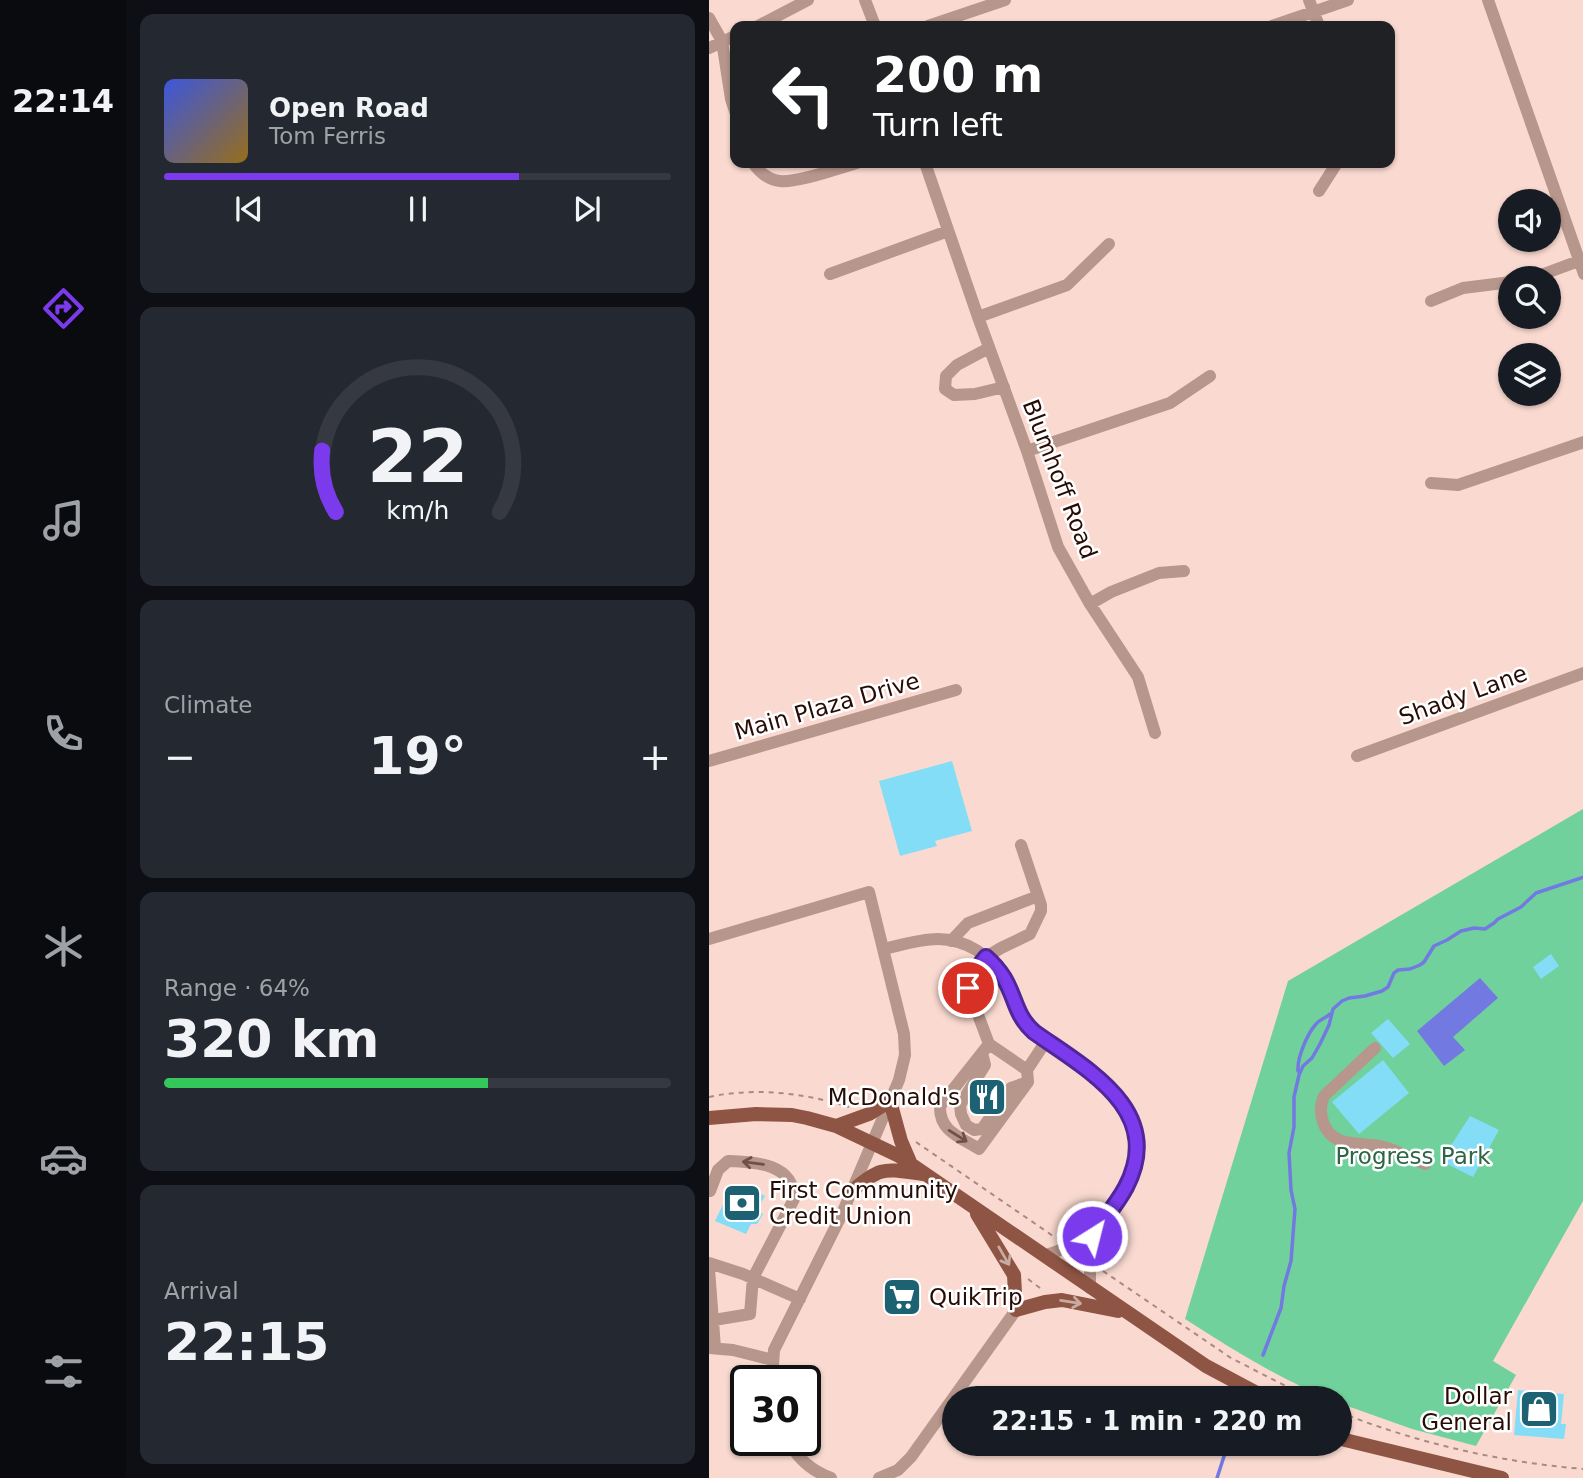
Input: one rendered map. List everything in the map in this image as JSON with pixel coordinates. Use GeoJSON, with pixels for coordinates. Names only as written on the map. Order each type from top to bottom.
{"type":"FeatureCollection","features":[{"type":"Feature","properties":{"kind":"main road"},"geometry":{"type":"LineString","coordinates":[[836,1126],[869,1114],[890,1101],[897,1130],[910,1163]]}},
{"type":"Feature","properties":{"kind":"main road"},"geometry":{"type":"LineString","coordinates":[[709,1118],[756,1114],[792,1115],[836,1126],[872,1142],[910,1163],[1206,1366],[1244,1386]]}},
{"type":"Feature","properties":{"kind":"main road"},"geometry":{"type":"LineString","coordinates":[[851,1192],[868,1177],[885,1170],[925,1174]]}},
{"type":"Feature","properties":{"kind":"main road"},"geometry":{"type":"LineString","coordinates":[[974,1209],[1013,1275],[1016,1310],[1045,1301],[1062,1300],[1127,1312]]}},
{"type":"Feature","properties":{"kind":"main road"},"geometry":{"type":"LineString","coordinates":[[1352,1442],[1502,1478]]}},
{"type":"Feature","properties":{"kind":"street"},"geometry":{"type":"LineString","coordinates":[[768,21],[809,0]]}},
{"type":"Feature","properties":{"kind":"street"},"geometry":{"type":"LineString","coordinates":[[865,0],[873,21]]}},
{"type":"Feature","properties":{"kind":"street"},"geometry":{"type":"LineString","coordinates":[[943,21],[1005,0]]}},
{"type":"Feature","properties":{"kind":"street"},"geometry":{"type":"LineString","coordinates":[[1282,21],[1312,6],[1348,0]]}},
{"type":"Feature","properties":{"kind":"street"},"geometry":{"type":"LineString","coordinates":[[1488,0],[1582,265],[1561,271]]}},
{"type":"Feature","properties":{"kind":"street"},"geometry":{"type":"LineString","coordinates":[[709,18],[722,41],[730,82]]}},
{"type":"Feature","properties":{"kind":"street"},"geometry":{"type":"LineString","coordinates":[[709,48],[730,38]]}},
{"type":"Feature","properties":{"kind":"street"},"geometry":{"type":"LineString","coordinates":[[757,168],[762,174],[778,181],[794,180],[838,168]]}},
{"type":"Feature","properties":{"kind":"street","name":"Blumhoff Road"},"geometry":{"type":"LineString","coordinates":[[927,168],[1027,451],[1058,547],[1090,604],[1138,677],[1155,733]]}},
{"type":"Feature","properties":{"kind":"street"},"geometry":{"type":"LineString","coordinates":[[1319,191],[1334,168]]}},
{"type":"Feature","properties":{"kind":"street"},"geometry":{"type":"LineString","coordinates":[[830,274],[948,231]]}},
{"type":"Feature","properties":{"kind":"street"},"geometry":{"type":"LineString","coordinates":[[978,317],[1067,285],[1109,244]]}},
{"type":"Feature","properties":{"kind":"street"},"geometry":{"type":"LineString","coordinates":[[1431,301],[1463,288],[1498,284]]}},
{"type":"Feature","properties":{"kind":"street","name":"Blumhoff Road"},"geometry":{"type":"LineString","coordinates":[[989,348],[957,365],[946,376],[945,389],[954,395],[975,394],[1004,387]]}},
{"type":"Feature","properties":{"kind":"street"},"geometry":{"type":"LineString","coordinates":[[1027,451],[1170,403],[1210,376]]}},
{"type":"Feature","properties":{"kind":"street"},"geometry":{"type":"LineString","coordinates":[[1431,483],[1458,485],[1583,442]]}},
{"type":"Feature","properties":{"kind":"street"},"geometry":{"type":"LineString","coordinates":[[1090,604],[1111,592],[1159,573],[1184,570]]}},
{"type":"Feature","properties":{"kind":"street","name":"Shady Lane"},"geometry":{"type":"LineString","coordinates":[[1357,756],[1583,673]]}},
{"type":"Feature","properties":{"kind":"street","name":"Main Plaza Drive"},"geometry":{"type":"LineString","coordinates":[[709,761],[956,690]]}},
{"type":"Feature","properties":{"kind":"street"},"geometry":{"type":"LineString","coordinates":[[1021,845],[1041,911],[1030,934],[986,957],[970,977],[968,988],[985,1049],[985,1065],[960,1105],[966,1125],[974,1130],[983,1129],[1011,1088],[1027,1076]]}},
{"type":"Feature","properties":{"kind":"street"},"geometry":{"type":"LineString","coordinates":[[709,939],[869,892],[904,1034],[905,1055],[899,1080],[851,1192],[774,1350],[773,1365]]}},
{"type":"Feature","properties":{"kind":"street"},"geometry":{"type":"LineString","coordinates":[[951,940],[968,923],[1038,897]]}},
{"type":"Feature","properties":{"kind":"street"},"geometry":{"type":"LineString","coordinates":[[884,949],[939,939],[958,942],[979,951],[996,965],[1023,1022],[1106,1084],[1128,1111],[1136,1143],[1133,1171],[1120,1197],[1092,1236],[1044,1256]]}},
{"type":"Feature","properties":{"kind":"street"},"geometry":{"type":"LineString","coordinates":[[985,1049],[940,1106],[940,1117],[946,1128],[979,1149],[1027,1076],[1046,1041]]}},
{"type":"Feature","properties":{"kind":"street"},"geometry":{"type":"LineString","coordinates":[[1375,1048],[1324,1096],[1320,1103],[1324,1125],[1339,1141],[1381,1146],[1425,1164]]}},
{"type":"Feature","properties":{"kind":"street"},"geometry":{"type":"LineString","coordinates":[[985,1049],[1027,1076]]}},
{"type":"Feature","properties":{"kind":"street"},"geometry":{"type":"LineString","coordinates":[[710,1191],[713,1172],[728,1161],[752,1162],[773,1167],[785,1176],[794,1188],[794,1199],[753,1278],[750,1314],[714,1320]]}},
{"type":"Feature","properties":{"kind":"street"},"geometry":{"type":"LineString","coordinates":[[1090,1288],[1092,1236]]}},
{"type":"Feature","properties":{"kind":"street"},"geometry":{"type":"LineString","coordinates":[[709,1263],[753,1278],[800,1299]]}},
{"type":"Feature","properties":{"kind":"street"},"geometry":{"type":"LineString","coordinates":[[709,1269],[714,1320],[712,1348],[773,1360]]}},
{"type":"Feature","properties":{"kind":"street"},"geometry":{"type":"LineString","coordinates":[[879,1478],[898,1471],[911,1458],[1016,1310]]}},
{"type":"Feature","properties":{"kind":"street"},"geometry":{"type":"LineString","coordinates":[[800,1456],[806,1464],[826,1476]]}},
{"type":"Feature","properties":{"kind":"path"},"geometry":{"type":"LineString","coordinates":[[709,1097],[729,1093],[788,1093],[831,1101],[869,1114]]}},
{"type":"Feature","properties":{"kind":"path"},"geometry":{"type":"LineString","coordinates":[[897,1130],[1068,1247]]}},
{"type":"Feature","properties":{"kind":"path"},"geometry":{"type":"LineString","coordinates":[[1090,1261],[1231,1358],[1286,1386]]}},
{"type":"Feature","properties":{"kind":"path"},"geometry":{"type":"LineString","coordinates":[[1020,1275],[1040,1288]]}},
{"type":"Feature","properties":{"kind":"path"},"geometry":{"type":"LineString","coordinates":[[1352,1417],[1401,1434],[1482,1455],[1531,1464],[1583,1469]]}},
{"type":"Feature","properties":{"kind":"green space","name":"Progress Park"},"geometry":{"type":"Polygon","coordinates":[[[1583,809],[1583,1201],[1493,1361],[1516,1375],[1476,1446],[1412,1429],[1352,1408],[1352,1386],[1300,1386],[1235,1351],[1185,1319],[1288,981],[1583,809]]]}},
{"type":"Feature","properties":{"kind":"water"},"geometry":{"type":"Polygon","coordinates":[[[1480,978],[1498,998],[1453,1037],[1465,1050],[1444,1066],[1417,1031],[1480,978]]]}},
{"type":"Feature","properties":{"kind":"building"},"geometry":{"type":"Polygon","coordinates":[[[952,761],[972,831],[935,841],[937,846],[900,856],[879,781],[952,761]]]}},
{"type":"Feature","properties":{"kind":"building"},"geometry":{"type":"Polygon","coordinates":[[[1551,954],[1559,966],[1541,979],[1533,967],[1551,954]]]}},
{"type":"Feature","properties":{"kind":"building"},"geometry":{"type":"Polygon","coordinates":[[[1388,1019],[1410,1044],[1393,1058],[1371,1033],[1388,1019]]]}},
{"type":"Feature","properties":{"kind":"building"},"geometry":{"type":"Polygon","coordinates":[[[1383,1060],[1409,1093],[1359,1134],[1332,1102],[1383,1060]]]}},
{"type":"Feature","properties":{"kind":"building"},"geometry":{"type":"Polygon","coordinates":[[[1470,1116],[1499,1130],[1473,1177],[1441,1161],[1470,1116]]]}},
{"type":"Feature","properties":{"kind":"building","name":"First Community Credit Union"},"geometry":{"type":"Polygon","coordinates":[[[733,1184],[742,1184],[765,1196],[757,1210],[763,1214],[757,1224],[751,1224],[746,1234],[715,1221],[733,1184]]]}},
{"type":"Feature","properties":{"kind":"building","name":"Dollar General"},"geometry":{"type":"Polygon","coordinates":[[[1518,1390],[1564,1394],[1561,1424],[1566,1424],[1564,1439],[1514,1435],[1518,1390]]]}},
{"type":"Feature","properties":{"kind":"waterway"},"geometry":{"type":"LineString","coordinates":[[1263,1355],[1281,1308],[1291,1261],[1295,1209],[1289,1153],[1294,1127],[1294,1097],[1299,1075],[1320,1044],[1333,1009],[1349,998],[1382,991],[1388,987],[1394,973],[1420,965],[1434,946],[1461,931],[1485,929],[1521,907],[1536,893],[1584,877]]}},
{"type":"Feature","properties":{"kind":"waterway"},"geometry":{"type":"LineString","coordinates":[[1298,1071],[1301,1053],[1309,1034],[1318,1022],[1330,1014]]}},
{"type":"Feature","properties":{"kind":"waterway"},"geometry":{"type":"LineString","coordinates":[[1217,1478],[1224,1456]]}},
{"type":"Feature","properties":{"kind":"place","name":"McDonald's"},"geometry":{"type":"Point","coordinates":[987,1097]}},
{"type":"Feature","properties":{"kind":"place","name":"First Community Credit Union"},"geometry":{"type":"Point","coordinates":[742,1203]}},
{"type":"Feature","properties":{"kind":"place","name":"QuikTrip"},"geometry":{"type":"Point","coordinates":[902,1297]}},
{"type":"Feature","properties":{"kind":"place","name":"Dollar General"},"geometry":{"type":"Point","coordinates":[1539,1409]}},
{"type":"Feature","properties":{"kind":"route"},"geometry":{"type":"LineString","coordinates":[[968,988],[970,977],[986,957],[996,965],[1005,980],[1023,1022],[1106,1084],[1128,1111],[1136,1143],[1133,1171],[1120,1197],[1092,1236]]}}]}
